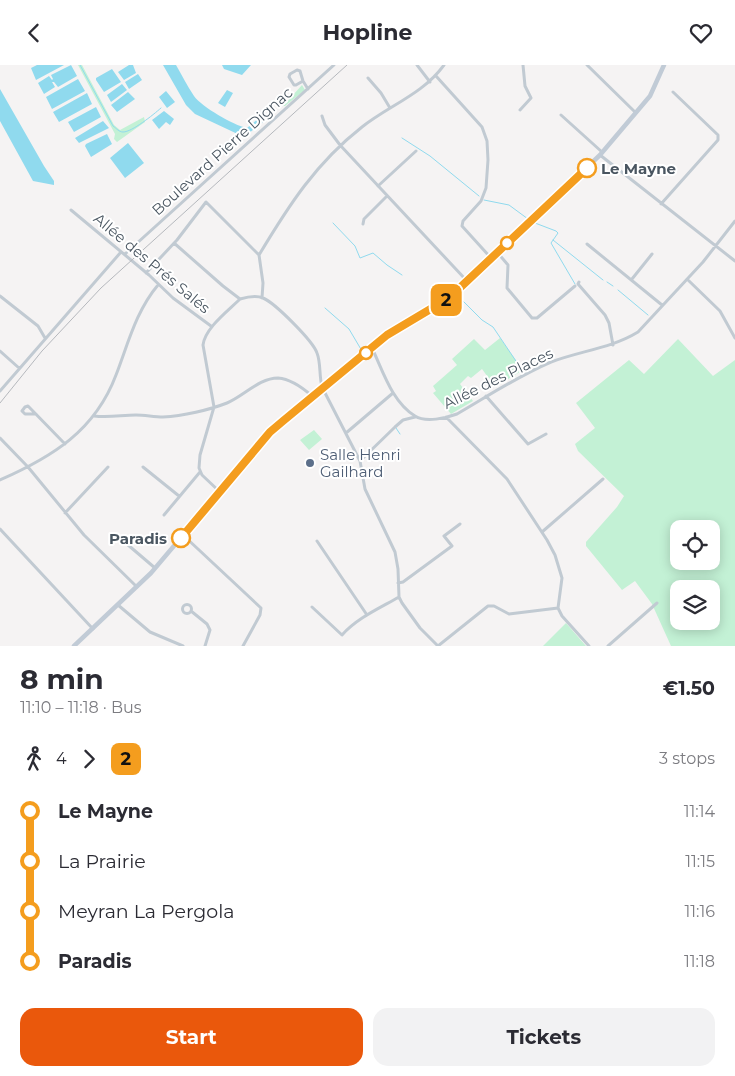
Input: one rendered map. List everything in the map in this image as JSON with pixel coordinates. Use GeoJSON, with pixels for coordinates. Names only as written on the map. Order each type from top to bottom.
{"type":"FeatureCollection","features":[{"type":"Feature","properties":{"kind":"main road"},"geometry":{"type":"LineString","coordinates":[[74,646],[155,568],[270,432],[322,387],[394,330],[441,304],[601,154],[650,96],[664,65]]}},
{"type":"Feature","properties":{"kind":"street","name":"Boulevard Pierre Dignac"},"geometry":{"type":"LineString","coordinates":[[0,391],[45,338],[123,253],[334,65]]}},
{"type":"Feature","properties":{"kind":"street"},"geometry":{"type":"LineString","coordinates":[[417,65],[430,82]]}},
{"type":"Feature","properties":{"kind":"street"},"geometry":{"type":"LineString","coordinates":[[262,297],[264,283],[262,266],[258,258],[259,255],[298,192],[328,156],[340,145],[370,121],[416,93],[436,76],[444,65]]}},
{"type":"Feature","properties":{"kind":"street"},"geometry":{"type":"LineString","coordinates":[[520,110],[531,98],[525,86],[523,65]]}},
{"type":"Feature","properties":{"kind":"street"},"geometry":{"type":"LineString","coordinates":[[587,65],[636,113]]}},
{"type":"Feature","properties":{"kind":"street"},"geometry":{"type":"LineString","coordinates":[[303,81],[294,85],[289,77],[290,74],[297,70],[300,71],[308,89]]}},
{"type":"Feature","properties":{"kind":"street"},"geometry":{"type":"LineString","coordinates":[[436,76],[482,127],[487,141],[486,188],[481,201],[463,221],[462,226],[492,258]]}},
{"type":"Feature","properties":{"kind":"street"},"geometry":{"type":"LineString","coordinates":[[368,78],[381,93],[390,108]]}},
{"type":"Feature","properties":{"kind":"street"},"geometry":{"type":"LineString","coordinates":[[660,204],[718,140],[718,135],[673,92]]}},
{"type":"Feature","properties":{"kind":"street"},"geometry":{"type":"LineString","coordinates":[[561,115],[601,154],[660,204],[735,261]]}},
{"type":"Feature","properties":{"kind":"street"},"geometry":{"type":"LineString","coordinates":[[322,116],[325,125],[340,145],[467,281]]}},
{"type":"Feature","properties":{"kind":"street"},"geometry":{"type":"LineString","coordinates":[[378,187],[416,151]]}},
{"type":"Feature","properties":{"kind":"street"},"geometry":{"type":"LineString","coordinates":[[363,224],[364,219],[387,196]]}},
{"type":"Feature","properties":{"kind":"street"},"geometry":{"type":"LineString","coordinates":[[146,273],[174,243],[206,202],[259,255]]}},
{"type":"Feature","properties":{"kind":"street","name":"Allée des Prés Salés"},"geometry":{"type":"LineString","coordinates":[[71,210],[146,273],[173,299],[211,326],[219,321],[240,299]]}},
{"type":"Feature","properties":{"kind":"street","name":"Allée des Places"},"geometry":{"type":"LineString","coordinates":[[415,417],[427,419],[456,414],[519,377],[552,362],[582,351],[613,345],[638,332],[687,279],[735,221]]}},
{"type":"Feature","properties":{"kind":"street"},"geometry":{"type":"LineString","coordinates":[[174,243],[240,299],[262,297],[288,319],[315,349],[319,359],[319,377],[322,387],[360,461],[365,489],[395,552],[400,597],[408,614],[420,629],[438,646],[488,606],[496,607],[508,614],[558,608]]}},
{"type":"Feature","properties":{"kind":"street"},"geometry":{"type":"LineString","coordinates":[[587,244],[662,305]]}},
{"type":"Feature","properties":{"kind":"street"},"geometry":{"type":"LineString","coordinates":[[497,252],[508,265],[507,288],[532,317],[537,318],[575,286]]}},
{"type":"Feature","properties":{"kind":"street"},"geometry":{"type":"LineString","coordinates":[[632,279],[652,254]]}},
{"type":"Feature","properties":{"kind":"street"},"geometry":{"type":"LineString","coordinates":[[687,279],[720,311],[735,337]]}},
{"type":"Feature","properties":{"kind":"street"},"geometry":{"type":"LineString","coordinates":[[579,282],[578,284],[605,315],[609,323],[613,345]]}},
{"type":"Feature","properties":{"kind":"street"},"geometry":{"type":"LineString","coordinates":[[0,480],[55,452],[94,416],[110,390],[138,314],[158,285]]}},
{"type":"Feature","properties":{"kind":"street"},"geometry":{"type":"LineString","coordinates":[[0,295],[38,326],[45,338]]}},
{"type":"Feature","properties":{"kind":"street"},"geometry":{"type":"LineString","coordinates":[[211,326],[204,339],[203,351],[214,407],[200,455],[199,466],[200,472],[220,492]]}},
{"type":"Feature","properties":{"kind":"street"},"geometry":{"type":"LineString","coordinates":[[372,348],[393,393],[399,402],[415,417]]}},
{"type":"Feature","properties":{"kind":"street"},"geometry":{"type":"LineString","coordinates":[[0,351],[19,368]]}},
{"type":"Feature","properties":{"kind":"street"},"geometry":{"type":"LineString","coordinates":[[94,416],[137,415],[164,417],[214,407],[239,398],[263,381],[280,378],[298,385],[312,396]]}},
{"type":"Feature","properties":{"kind":"street"},"geometry":{"type":"LineString","coordinates":[[346,433],[393,393]]}},
{"type":"Feature","properties":{"kind":"street"},"geometry":{"type":"LineString","coordinates":[[486,396],[528,444],[546,434]]}},
{"type":"Feature","properties":{"kind":"street"},"geometry":{"type":"LineString","coordinates":[[36,414],[65,444]]}},
{"type":"Feature","properties":{"kind":"street"},"geometry":{"type":"LineString","coordinates":[[360,461],[404,420],[415,417]]}},
{"type":"Feature","properties":{"kind":"street"},"geometry":{"type":"LineString","coordinates":[[446,417],[507,479],[542,532],[550,545],[562,578],[558,608],[562,616],[589,646]]}},
{"type":"Feature","properties":{"kind":"street"},"geometry":{"type":"LineString","coordinates":[[0,438],[28,467],[84,535],[137,587]]}},
{"type":"Feature","properties":{"kind":"street"},"geometry":{"type":"LineString","coordinates":[[65,513],[108,467]]}},
{"type":"Feature","properties":{"kind":"street"},"geometry":{"type":"LineString","coordinates":[[143,467],[179,497]]}},
{"type":"Feature","properties":{"kind":"street"},"geometry":{"type":"LineString","coordinates":[[164,515],[200,472]]}},
{"type":"Feature","properties":{"kind":"street"},"geometry":{"type":"LineString","coordinates":[[542,532],[603,479]]}},
{"type":"Feature","properties":{"kind":"street"},"geometry":{"type":"LineString","coordinates":[[398,583],[403,582],[452,546],[444,536],[460,524]]}},
{"type":"Feature","properties":{"kind":"street"},"geometry":{"type":"LineString","coordinates":[[0,529],[92,629]]}},
{"type":"Feature","properties":{"kind":"street"},"geometry":{"type":"LineString","coordinates":[[183,535],[261,608],[260,615],[243,646]]}},
{"type":"Feature","properties":{"kind":"street"},"geometry":{"type":"LineString","coordinates":[[121,539],[155,568]]}},
{"type":"Feature","properties":{"kind":"street"},"geometry":{"type":"LineString","coordinates":[[317,541],[367,615]]}},
{"type":"Feature","properties":{"kind":"street"},"geometry":{"type":"LineString","coordinates":[[312,607],[342,635],[348,627],[400,597]]}},
{"type":"Feature","properties":{"kind":"street"},"geometry":{"type":"LineString","coordinates":[[608,646],[657,603]]}},
{"type":"Feature","properties":{"kind":"street"},"geometry":{"type":"LineString","coordinates":[[118,605],[150,632],[184,646]]}},
{"type":"Feature","properties":{"kind":"street"},"geometry":{"type":"LineString","coordinates":[[191,611],[207,624],[210,630],[205,646]]}},
{"type":"Feature","properties":{"kind":"green space"},"geometry":{"type":"Polygon","coordinates":[[[78,65],[82,65],[114,125],[120,130],[144,117],[145,122],[117,142],[114,139],[115,134],[78,65]]]}},
{"type":"Feature","properties":{"kind":"green space"},"geometry":{"type":"Polygon","coordinates":[[[302,85],[305,90],[283,106],[302,85]]]}},
{"type":"Feature","properties":{"kind":"green space"},"geometry":{"type":"Polygon","coordinates":[[[500,338],[523,370],[495,387],[482,369],[471,378],[468,376],[460,384],[473,401],[451,414],[433,393],[436,391],[433,386],[457,365],[452,359],[474,339],[485,350],[500,338]]]}},
{"type":"Feature","properties":{"kind":"green space"},"geometry":{"type":"Polygon","coordinates":[[[678,339],[713,376],[735,360],[735,646],[671,646],[652,604],[635,581],[622,590],[586,546],[586,542],[617,507],[624,496],[578,451],[575,444],[595,428],[576,403],[629,360],[644,374],[678,339]]]}},
{"type":"Feature","properties":{"kind":"green space"},"geometry":{"type":"Polygon","coordinates":[[[314,430],[322,439],[309,450],[300,440],[314,430]]]}},
{"type":"Feature","properties":{"kind":"green space"},"geometry":{"type":"Polygon","coordinates":[[[566,623],[586,646],[543,646],[566,623]]]}},
{"type":"Feature","properties":{"kind":"water"},"geometry":{"type":"Polygon","coordinates":[[[37,65],[64,65],[36,80],[31,68],[37,65]]]}},
{"type":"Feature","properties":{"kind":"water"},"geometry":{"type":"Polygon","coordinates":[[[71,65],[77,76],[58,87],[52,82],[55,87],[44,94],[38,83],[49,76],[52,80],[51,75],[71,65]]]}},
{"type":"Feature","properties":{"kind":"water"},"geometry":{"type":"Polygon","coordinates":[[[129,65],[133,65],[136,73],[124,80],[118,72],[129,65]]]}},
{"type":"Feature","properties":{"kind":"water"},"geometry":{"type":"Polygon","coordinates":[[[163,65],[176,65],[194,96],[226,119],[247,128],[265,113],[268,118],[244,137],[195,114],[186,105],[163,65]]]}},
{"type":"Feature","properties":{"kind":"water"},"geometry":{"type":"Polygon","coordinates":[[[222,65],[251,65],[242,75],[224,69],[222,65]]]}},
{"type":"Feature","properties":{"kind":"water"},"geometry":{"type":"Polygon","coordinates":[[[112,69],[121,82],[104,92],[96,78],[112,69]]]}},
{"type":"Feature","properties":{"kind":"water"},"geometry":{"type":"Polygon","coordinates":[[[138,74],[142,80],[129,89],[125,82],[138,74]]]}},
{"type":"Feature","properties":{"kind":"water"},"geometry":{"type":"Polygon","coordinates":[[[78,79],[85,91],[52,109],[46,97],[78,79]]]}},
{"type":"Feature","properties":{"kind":"water"},"geometry":{"type":"Polygon","coordinates":[[[122,84],[127,90],[111,102],[107,95],[122,84]]]}},
{"type":"Feature","properties":{"kind":"water"},"geometry":{"type":"Polygon","coordinates":[[[0,89],[54,181],[54,185],[33,181],[0,121],[0,89]]]}},
{"type":"Feature","properties":{"kind":"water"},"geometry":{"type":"Polygon","coordinates":[[[227,90],[233,93],[225,107],[218,103],[227,90]]]}},
{"type":"Feature","properties":{"kind":"water"},"geometry":{"type":"Polygon","coordinates":[[[166,91],[175,102],[167,108],[159,97],[166,91]]]}},
{"type":"Feature","properties":{"kind":"water"},"geometry":{"type":"Polygon","coordinates":[[[128,92],[135,99],[117,112],[111,105],[128,92]]]}},
{"type":"Feature","properties":{"kind":"water"},"geometry":{"type":"Polygon","coordinates":[[[87,93],[92,104],[59,122],[53,112],[87,93]]]}},
{"type":"Feature","properties":{"kind":"water"},"geometry":{"type":"Polygon","coordinates":[[[96,107],[101,117],[74,132],[68,122],[96,107]]]}},
{"type":"Feature","properties":{"kind":"water"},"geometry":{"type":"Polygon","coordinates":[[[164,111],[174,119],[170,125],[166,122],[159,129],[152,120],[164,111]]]}},
{"type":"Feature","properties":{"kind":"water"},"geometry":{"type":"Polygon","coordinates":[[[103,121],[109,128],[79,143],[75,138],[103,121]]]}},
{"type":"Feature","properties":{"kind":"water"},"geometry":{"type":"Polygon","coordinates":[[[107,134],[112,144],[91,157],[85,146],[86,144],[107,134]]]}},
{"type":"Feature","properties":{"kind":"water"},"geometry":{"type":"Polygon","coordinates":[[[128,143],[144,163],[125,178],[110,158],[128,143]]]}},
{"type":"Feature","properties":{"kind":"waterway"},"geometry":{"type":"LineString","coordinates":[[80,65],[113,126],[120,131],[127,131],[137,126],[161,108]]}},
{"type":"Feature","properties":{"kind":"waterway"},"geometry":{"type":"LineString","coordinates":[[402,138],[430,156],[479,196]]}},
{"type":"Feature","properties":{"kind":"waterway"},"geometry":{"type":"LineString","coordinates":[[484,200],[509,205],[528,219]]}},
{"type":"Feature","properties":{"kind":"waterway"},"geometry":{"type":"LineString","coordinates":[[333,223],[355,246],[360,258],[373,253],[402,275]]}},
{"type":"Feature","properties":{"kind":"waterway"},"geometry":{"type":"LineString","coordinates":[[535,223],[558,233],[551,243],[575,284]]}},
{"type":"Feature","properties":{"kind":"waterway"},"geometry":{"type":"LineString","coordinates":[[553,240],[603,280]]}},
{"type":"Feature","properties":{"kind":"waterway"},"geometry":{"type":"LineString","coordinates":[[607,282],[613,286]]}},
{"type":"Feature","properties":{"kind":"waterway"},"geometry":{"type":"LineString","coordinates":[[618,290],[648,315]]}},
{"type":"Feature","properties":{"kind":"waterway"},"geometry":{"type":"LineString","coordinates":[[457,295],[482,320],[493,327],[522,370]]}},
{"type":"Feature","properties":{"kind":"waterway"},"geometry":{"type":"LineString","coordinates":[[325,308],[349,329],[362,351]]}},
{"type":"Feature","properties":{"kind":"waterway"},"geometry":{"type":"LineString","coordinates":[[396,428],[400,434]]}},
{"type":"Feature","properties":{"kind":"railway"},"geometry":{"type":"LineString","coordinates":[[0,403],[42,351],[101,288],[347,65]]}},
{"type":"Feature","properties":{"kind":"bus line","name":"2"},"geometry":{"type":"LineString","coordinates":[[181,538],[270,432],[387,335],[449,298],[587,168]]}},
{"type":"Feature","properties":{"kind":"place","name":"Le Mayne"},"geometry":{"type":"Point","coordinates":[587,168]}},
{"type":"Feature","properties":{"kind":"place","name":"Salle Henri Gailhard"},"geometry":{"type":"Point","coordinates":[310,463]}},
{"type":"Feature","properties":{"kind":"place","name":"Paradis"},"geometry":{"type":"Point","coordinates":[181,538]}}]}
